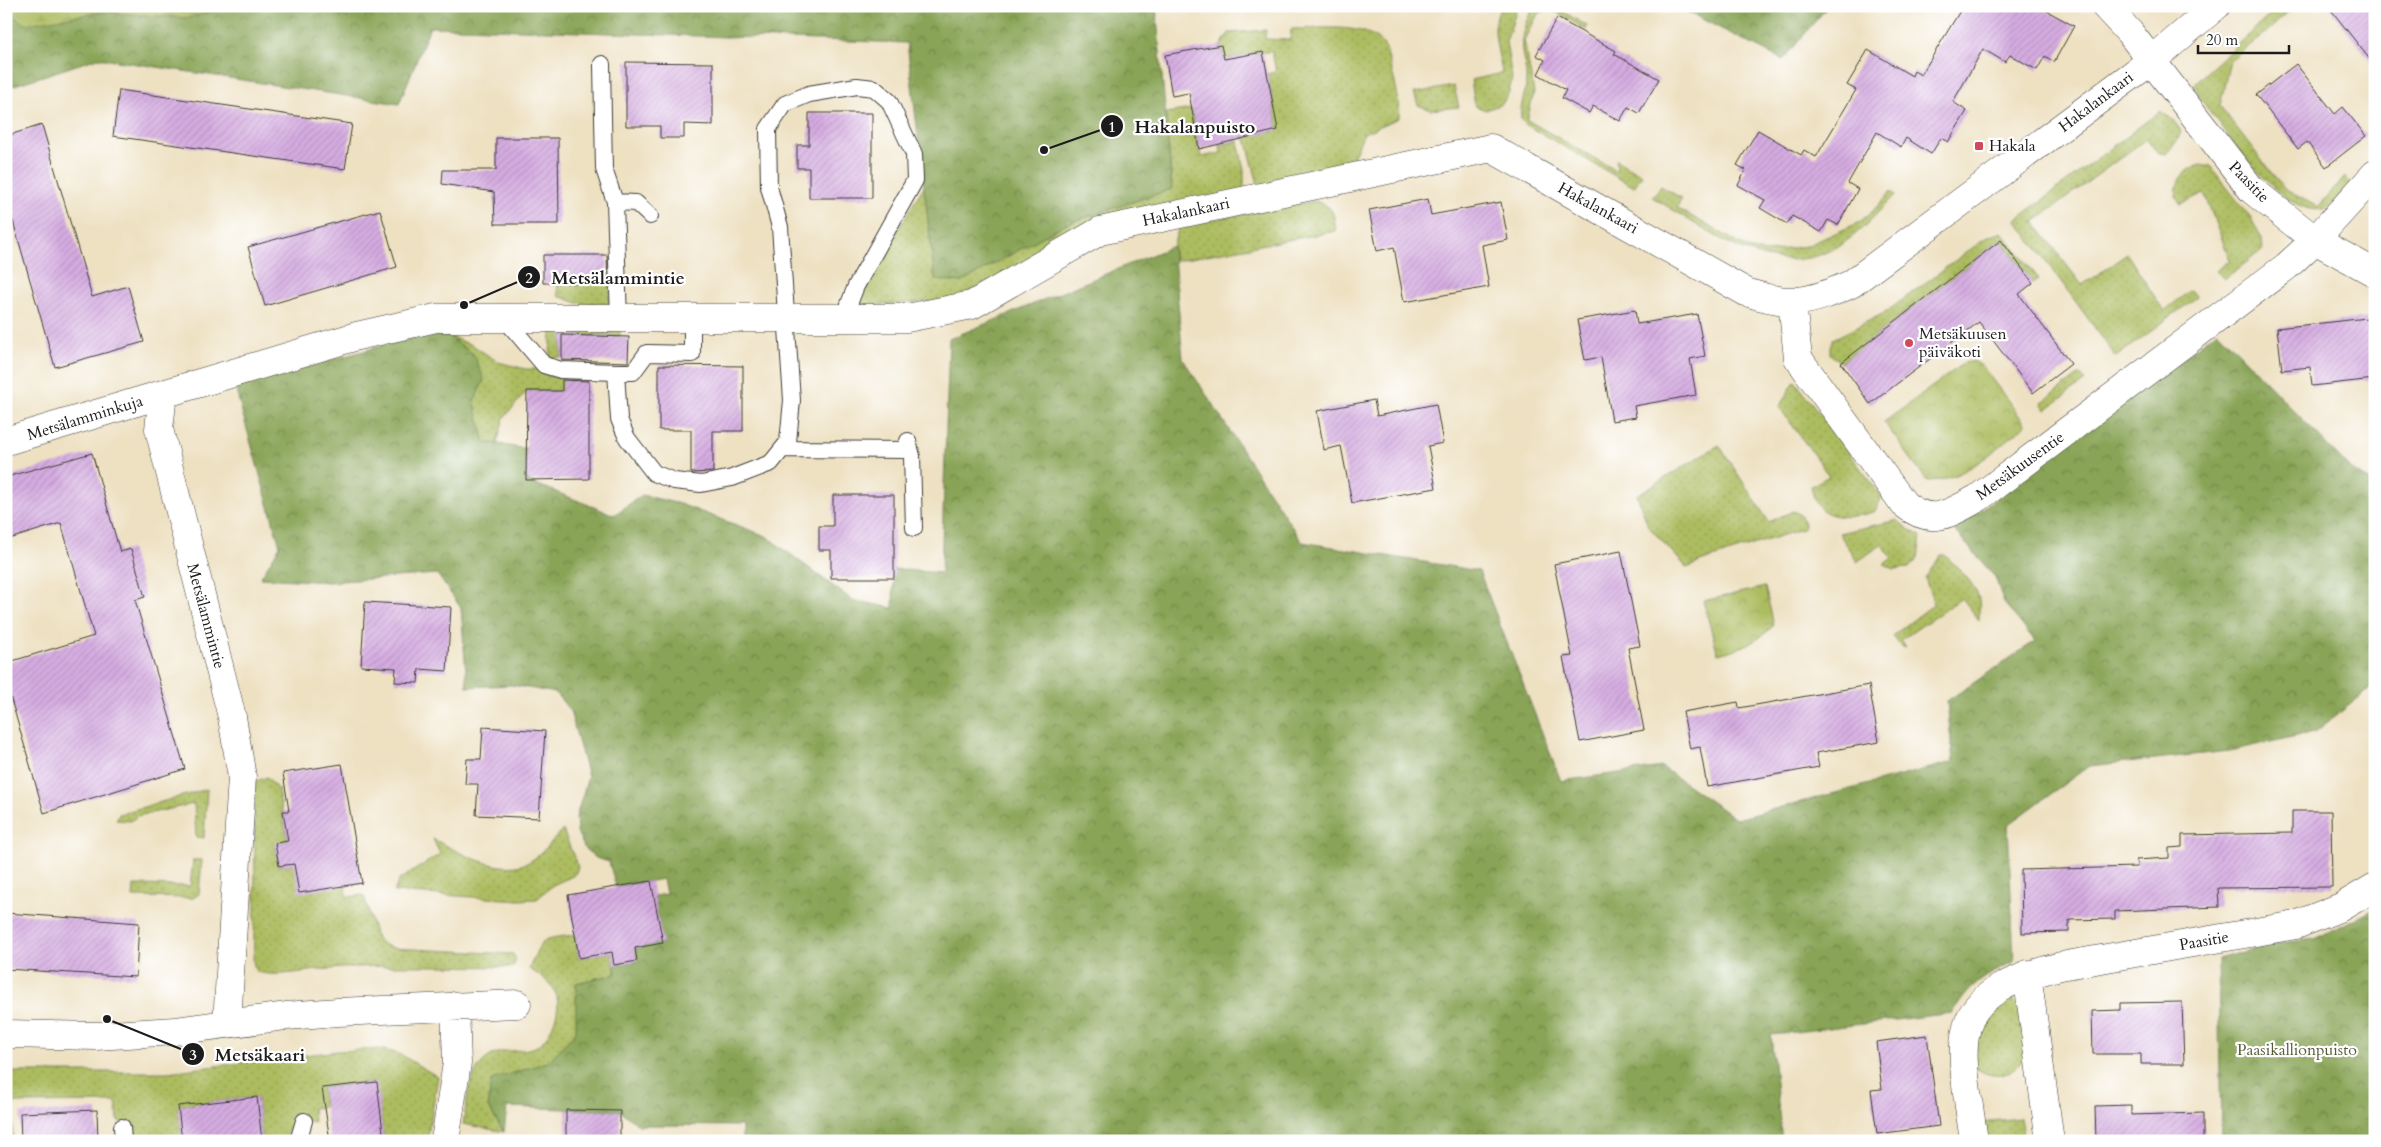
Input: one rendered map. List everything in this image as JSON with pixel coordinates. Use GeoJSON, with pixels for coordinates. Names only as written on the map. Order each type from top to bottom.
{"type":"FeatureCollection","features":[{"type":"Feature","properties":{"kind":"street","name":"Paasitie"},"geometry":{"type":"LineString","coordinates":[[2105,6],[2130,34],[2252,190],[2314,240],[2375,273]]}},
{"type":"Feature","properties":{"kind":"street","name":"Hakalankaari"},"geometry":{"type":"LineString","coordinates":[[848,318],[907,318],[972,306],[1100,231],[1491,148],[1746,292],[1769,299],[1792,302],[1822,297],[1851,284],[2151,61],[2216,6]]}},
{"type":"Feature","properties":{"kind":"street","name":"Metsäkuusentie"},"geometry":{"type":"LineString","coordinates":[[1792,302],[1798,358],[1904,504],[1924,517],[1938,516],[1951,513],[1978,498],[2287,266],[2314,240],[2375,174]]}},
{"type":"Feature","properties":{"kind":"street"},"geometry":{"type":"LineString","coordinates":[[163,394],[357,336],[436,318],[848,318]]}},
{"type":"Feature","properties":{"kind":"street","name":"Metsälamminkuja"},"geometry":{"type":"LineString","coordinates":[[6,441],[163,394]]}},
{"type":"Feature","properties":{"kind":"street","name":"Metsälammintie"},"geometry":{"type":"LineString","coordinates":[[163,394],[159,429],[232,717],[242,777],[227,1023]]}},
{"type":"Feature","properties":{"kind":"street","name":"Paasitie"},"geometry":{"type":"LineString","coordinates":[[1974,1141],[1963,1057],[1966,1025],[1976,1008],[1997,988],[2027,974],[2061,966],[2296,925],[2341,907],[2375,887]]}},
{"type":"Feature","properties":{"kind":"street"},"geometry":{"type":"LineString","coordinates":[[2027,974],[2050,1141]]}},
{"type":"Feature","properties":{"kind":"street"},"geometry":{"type":"LineString","coordinates":[[6,1034],[96,1036],[176,1031],[227,1023],[329,1013],[518,1004]]}},
{"type":"Feature","properties":{"kind":"street"},"geometry":{"type":"LineString","coordinates":[[445,1141],[457,1063],[455,1006]]}},
{"type":"Feature","properties":{"kind":"lane"},"geometry":{"type":"LineString","coordinates":[[602,64],[604,170],[616,202],[619,319]]}},
{"type":"Feature","properties":{"kind":"lane"},"geometry":{"type":"LineString","coordinates":[[616,372],[619,419],[627,438],[654,473],[674,481],[701,484],[724,480],[771,463],[783,449],[788,442],[792,400],[780,227],[769,187],[768,129],[785,104],[809,94],[857,86],[874,88],[889,101],[914,154],[915,180],[856,286],[849,304],[848,318]]}},
{"type":"Feature","properties":{"kind":"lane"},"geometry":{"type":"LineString","coordinates":[[616,202],[636,203],[650,216]]}},
{"type":"Feature","properties":{"kind":"lane"},"geometry":{"type":"LineString","coordinates":[[504,318],[544,365],[561,370],[616,372],[633,372],[647,353],[692,354],[692,318]]}},
{"type":"Feature","properties":{"kind":"lane"},"geometry":{"type":"LineString","coordinates":[[783,449],[833,444],[909,444],[912,456],[914,528]]}},
{"type":"Feature","properties":{"kind":"lane"},"geometry":{"type":"LineString","coordinates":[[298,1141],[304,1121]]}},
{"type":"Feature","properties":{"kind":"green space"},"geometry":{"type":"Polygon","coordinates":[[[6,6],[1156,6],[1172,189],[1065,224],[962,282],[935,280],[907,43],[430,27],[399,104],[98,58],[6,88],[6,6]]]}},
{"type":"Feature","properties":{"kind":"green space"},"geometry":{"type":"Polygon","coordinates":[[[6,6],[234,6],[188,18],[103,12],[25,24],[6,11],[6,6]]]}},
{"type":"Feature","properties":{"kind":"green space"},"geometry":{"type":"Polygon","coordinates":[[[1502,6],[1518,6],[1506,42],[1512,78],[1509,92],[1502,104],[1486,110],[1475,106],[1471,80],[1502,73],[1495,30],[1498,14],[1502,6]]]}},
{"type":"Feature","properties":{"kind":"green space"},"geometry":{"type":"Polygon","coordinates":[[[1676,6],[1828,6],[1783,60],[1676,6]]]}},
{"type":"Feature","properties":{"kind":"green space"},"geometry":{"type":"Polygon","coordinates":[[[2280,6],[2294,6],[2265,34],[2230,60],[2220,106],[2284,189],[2318,207],[2345,177],[2351,184],[2335,202],[2323,209],[2307,208],[2290,200],[2272,186],[2254,168],[2222,128],[2199,97],[2195,84],[2280,6]]]}},
{"type":"Feature","properties":{"kind":"green space"},"geometry":{"type":"Polygon","coordinates":[[[1533,7],[1557,8],[1587,26],[1586,30],[1550,8],[1538,14],[1524,40],[1534,93],[1527,120],[1617,171],[1616,160],[1642,175],[1634,187],[1525,124],[1521,119],[1526,77],[1522,39],[1533,7]]]}},
{"type":"Feature","properties":{"kind":"green space"},"geometry":{"type":"Polygon","coordinates":[[[1342,28],[1368,33],[1378,39],[1385,47],[1388,55],[1397,93],[1399,118],[1364,133],[1350,164],[1259,188],[1243,128],[1260,134],[1278,130],[1267,74],[1276,72],[1272,51],[1224,59],[1221,45],[1229,33],[1266,30],[1265,39],[1290,40],[1291,29],[1342,28]]]}},
{"type":"Feature","properties":{"kind":"green space"},"geometry":{"type":"Polygon","coordinates":[[[1454,86],[1459,107],[1430,110],[1418,105],[1414,93],[1454,86]]]}},
{"type":"Feature","properties":{"kind":"green space"},"geometry":{"type":"Polygon","coordinates":[[[1191,109],[1201,157],[1221,153],[1220,145],[1238,141],[1244,170],[1244,191],[1009,271],[953,300],[859,306],[858,296],[924,186],[935,279],[962,282],[1065,224],[1172,189],[1166,113],[1191,109]]]}},
{"type":"Feature","properties":{"kind":"green space"},"geometry":{"type":"Polygon","coordinates":[[[2160,111],[2173,120],[2181,131],[2178,140],[2166,154],[2158,153],[2146,139],[2034,222],[2082,285],[2127,254],[2164,311],[2191,290],[2197,297],[2116,357],[2016,220],[2160,111]]]}},
{"type":"Feature","properties":{"kind":"green space"},"geometry":{"type":"Polygon","coordinates":[[[2201,165],[2211,167],[2250,217],[2261,236],[2262,251],[2224,279],[2216,271],[2230,260],[2204,193],[2181,204],[2176,198],[2179,180],[2182,176],[2189,170],[2201,165]]]}},
{"type":"Feature","properties":{"kind":"green space"},"geometry":{"type":"Polygon","coordinates":[[[1661,186],[1681,198],[1677,208],[1751,250],[1767,252],[1806,246],[1858,223],[1872,212],[1891,191],[1895,195],[1865,226],[1845,242],[1819,255],[1794,260],[1769,258],[1721,239],[1652,197],[1661,186]]]}},
{"type":"Feature","properties":{"kind":"green space"},"geometry":{"type":"Polygon","coordinates":[[[1315,201],[1330,208],[1336,231],[1175,261],[1173,246],[1179,226],[1315,201]]]}},
{"type":"Feature","properties":{"kind":"green space"},"geometry":{"type":"Polygon","coordinates":[[[2002,232],[2039,279],[2033,283],[2001,240],[1841,363],[1830,354],[1833,339],[1886,312],[1987,237],[2002,232]]]}},
{"type":"Feature","properties":{"kind":"green space"},"geometry":{"type":"Polygon","coordinates":[[[1173,246],[1183,359],[1302,542],[1479,571],[1561,781],[1662,767],[1736,819],[1953,762],[1947,701],[2035,641],[2004,603],[1995,577],[1954,530],[2218,331],[2351,470],[2375,483],[2375,685],[2315,732],[2230,751],[2089,766],[2008,825],[2014,961],[1979,982],[1966,994],[1953,1013],[1771,1035],[1782,1141],[742,1141],[742,1126],[639,1125],[620,1111],[507,1107],[504,1132],[488,1107],[491,1080],[548,1062],[576,1032],[576,983],[616,974],[614,965],[637,961],[635,948],[662,943],[654,896],[666,894],[663,879],[616,887],[609,862],[596,858],[585,849],[577,832],[576,817],[588,777],[570,711],[556,693],[512,685],[467,687],[461,608],[437,574],[329,582],[260,578],[280,546],[235,387],[399,341],[429,335],[447,335],[474,355],[484,380],[474,401],[485,443],[526,448],[526,480],[614,515],[642,495],[680,504],[766,536],[852,600],[893,608],[894,569],[941,573],[949,339],[1173,246]]]}},
{"type":"Feature","properties":{"kind":"green space"},"geometry":{"type":"Polygon","coordinates":[[[557,283],[611,283],[609,304],[577,303],[558,296],[557,283]]]}},
{"type":"Feature","properties":{"kind":"green space"},"geometry":{"type":"Polygon","coordinates":[[[551,331],[620,331],[620,336],[562,335],[562,357],[550,358],[551,331]]]}},
{"type":"Feature","properties":{"kind":"green space"},"geometry":{"type":"Polygon","coordinates":[[[447,335],[474,346],[498,362],[526,369],[540,369],[550,376],[576,380],[576,391],[527,391],[504,418],[497,443],[485,444],[474,401],[474,355],[447,335]]]}},
{"type":"Feature","properties":{"kind":"green space"},"geometry":{"type":"Polygon","coordinates":[[[1974,361],[1983,367],[2026,425],[1968,469],[1955,475],[1927,481],[1884,422],[1964,363],[1974,361]]]}},
{"type":"Feature","properties":{"kind":"green space"},"geometry":{"type":"Polygon","coordinates":[[[2080,375],[2085,381],[2046,410],[2041,403],[2080,375]]]}},
{"type":"Feature","properties":{"kind":"green space"},"geometry":{"type":"Polygon","coordinates":[[[1795,381],[1882,497],[1875,511],[1862,515],[1839,516],[1825,512],[1816,503],[1811,486],[1829,476],[1779,407],[1795,381]]]}},
{"type":"Feature","properties":{"kind":"green space"},"geometry":{"type":"Polygon","coordinates":[[[1719,445],[1769,522],[1793,511],[1801,515],[1805,528],[1700,562],[1687,568],[1648,526],[1637,495],[1719,445]]]}},
{"type":"Feature","properties":{"kind":"green space"},"geometry":{"type":"Polygon","coordinates":[[[1898,520],[1903,526],[1921,536],[1918,559],[1909,568],[1894,569],[1884,564],[1892,558],[1882,544],[1857,562],[1839,533],[1898,520]]]}},
{"type":"Feature","properties":{"kind":"green space"},"geometry":{"type":"Polygon","coordinates":[[[1941,555],[1945,555],[1974,587],[1979,599],[1979,620],[1962,598],[1901,640],[1906,648],[1901,646],[1892,636],[1934,604],[1925,578],[1941,555]]]}},
{"type":"Feature","properties":{"kind":"green space"},"geometry":{"type":"Polygon","coordinates":[[[1765,587],[1774,625],[1749,644],[1718,654],[1703,601],[1765,587]]]}},
{"type":"Feature","properties":{"kind":"green space"},"geometry":{"type":"Polygon","coordinates":[[[267,777],[278,790],[288,841],[275,844],[279,866],[294,864],[345,886],[347,897],[364,895],[375,934],[380,943],[393,948],[513,954],[516,960],[513,967],[367,967],[286,974],[268,974],[255,970],[253,961],[255,910],[254,782],[267,777]]]}},
{"type":"Feature","properties":{"kind":"green space"},"geometry":{"type":"Polygon","coordinates":[[[207,789],[204,838],[196,837],[194,804],[137,816],[131,821],[116,820],[119,814],[207,789]]]}},
{"type":"Feature","properties":{"kind":"green space"},"geometry":{"type":"Polygon","coordinates":[[[563,830],[578,867],[575,875],[553,885],[537,899],[519,900],[394,892],[399,880],[440,854],[433,839],[482,862],[509,867],[521,865],[532,860],[563,830]]]}},
{"type":"Feature","properties":{"kind":"green space"},"geometry":{"type":"Polygon","coordinates":[[[193,860],[202,860],[199,894],[193,898],[133,897],[134,885],[190,886],[193,860]]]}},
{"type":"Feature","properties":{"kind":"green space","name":"Paasikallionpuisto"},"geometry":{"type":"Polygon","coordinates":[[[2375,909],[2375,1141],[2221,1141],[2218,959],[2272,944],[2314,939],[2375,909]]]}},
{"type":"Feature","properties":{"kind":"green space"},"geometry":{"type":"Polygon","coordinates":[[[575,935],[579,958],[612,952],[616,974],[576,983],[577,1032],[548,1062],[524,1071],[488,1107],[504,1132],[463,1124],[470,1084],[482,1063],[500,1052],[538,1046],[549,1033],[558,1007],[555,992],[545,980],[529,969],[537,950],[544,941],[555,937],[575,935]]]}},
{"type":"Feature","properties":{"kind":"green space"},"geometry":{"type":"Polygon","coordinates":[[[2008,996],[2019,1007],[2022,1015],[2026,1057],[2014,1069],[2002,1075],[1982,1072],[1974,1067],[1974,1027],[2008,996]]]}},
{"type":"Feature","properties":{"kind":"green space"},"geometry":{"type":"Polygon","coordinates":[[[380,1049],[400,1054],[438,1077],[427,1141],[384,1141],[376,1082],[322,1088],[324,1107],[313,1108],[314,1122],[294,1118],[284,1141],[262,1141],[257,1097],[179,1106],[182,1141],[141,1141],[134,1134],[133,1126],[118,1121],[116,1102],[12,1103],[13,1141],[6,1141],[6,1072],[167,1072],[338,1051],[380,1049]]]}},
{"type":"Feature","properties":{"kind":"green space"},"geometry":{"type":"Polygon","coordinates":[[[2020,1118],[2024,1141],[1984,1141],[1982,1122],[2020,1118]]]}},
{"type":"Feature","properties":{"kind":"building"},"geometry":{"type":"Polygon","coordinates":[[[1963,6],[2038,6],[2074,26],[2054,62],[2045,56],[2037,70],[2010,55],[2005,62],[1983,49],[1953,102],[1967,111],[1948,142],[1941,138],[1931,154],[1906,138],[1901,147],[1877,132],[1848,183],[1858,189],[1838,225],[1828,220],[1821,232],[1792,216],[1787,224],[1760,208],[1765,200],[1738,185],[1746,170],[1737,165],[1758,130],[1801,155],[1804,150],[1816,157],[1856,90],[1847,85],[1868,50],[1912,76],[1914,71],[1921,75],[1963,6]]]}},
{"type":"Feature","properties":{"kind":"building"},"geometry":{"type":"Polygon","coordinates":[[[2328,6],[2375,6],[2375,66],[2328,6]]]}},
{"type":"Feature","properties":{"kind":"building"},"geometry":{"type":"Polygon","coordinates":[[[1557,18],[1616,51],[1614,54],[1659,79],[1639,113],[1628,107],[1620,121],[1593,106],[1589,113],[1562,98],[1566,90],[1538,74],[1545,60],[1536,55],[1557,18]]]}},
{"type":"Feature","properties":{"kind":"building"},"geometry":{"type":"Polygon","coordinates":[[[1221,45],[1224,59],[1263,52],[1278,130],[1199,149],[1189,93],[1172,96],[1165,55],[1221,45]]]}},
{"type":"Feature","properties":{"kind":"building"},"geometry":{"type":"Polygon","coordinates":[[[626,62],[713,63],[713,125],[684,124],[684,138],[660,138],[660,126],[626,126],[626,62]]]}},
{"type":"Feature","properties":{"kind":"building"},"geometry":{"type":"Polygon","coordinates":[[[2296,64],[2335,114],[2343,107],[2366,136],[2326,167],[2307,142],[2298,149],[2256,95],[2296,64]]]}},
{"type":"Feature","properties":{"kind":"building"},"geometry":{"type":"Polygon","coordinates":[[[119,90],[352,124],[345,169],[113,136],[119,90]]]}},
{"type":"Feature","properties":{"kind":"building"},"geometry":{"type":"Polygon","coordinates":[[[809,113],[872,113],[872,198],[809,198],[809,168],[797,168],[797,145],[809,145],[809,113]]]}},
{"type":"Feature","properties":{"kind":"building"},"geometry":{"type":"Polygon","coordinates":[[[42,125],[92,297],[128,286],[144,342],[55,367],[6,197],[6,136],[42,125]]]}},
{"type":"Feature","properties":{"kind":"building"},"geometry":{"type":"Polygon","coordinates":[[[496,138],[558,138],[559,224],[495,224],[494,192],[442,184],[443,170],[496,170],[496,138]]]}},
{"type":"Feature","properties":{"kind":"building"},"geometry":{"type":"Polygon","coordinates":[[[1428,199],[1431,215],[1501,202],[1508,240],[1482,245],[1489,287],[1404,302],[1394,247],[1377,251],[1369,210],[1428,199]]]}},
{"type":"Feature","properties":{"kind":"building"},"geometry":{"type":"Polygon","coordinates":[[[380,210],[397,267],[265,306],[248,247],[380,210]]]}},
{"type":"Feature","properties":{"kind":"building","name":"Metsäkuusen päiväkoti"},"geometry":{"type":"Polygon","coordinates":[[[2001,240],[2033,283],[2019,294],[2071,364],[2033,393],[1979,322],[1870,404],[1841,363],[2001,240]]]}},
{"type":"Feature","properties":{"kind":"building"},"geometry":{"type":"Polygon","coordinates":[[[543,255],[607,255],[608,283],[543,283],[543,255]]]}},
{"type":"Feature","properties":{"kind":"building"},"geometry":{"type":"Polygon","coordinates":[[[1635,310],[1637,324],[1697,314],[1705,356],[1690,359],[1696,395],[1634,406],[1636,417],[1612,421],[1601,357],[1585,360],[1577,320],[1635,310]]]}},
{"type":"Feature","properties":{"kind":"building"},"geometry":{"type":"Polygon","coordinates":[[[2367,318],[2374,379],[2312,386],[2310,367],[2282,370],[2277,328],[2367,318]]]}},
{"type":"Feature","properties":{"kind":"building"},"geometry":{"type":"Polygon","coordinates":[[[562,335],[629,337],[628,362],[562,360],[562,335]]]}},
{"type":"Feature","properties":{"kind":"building"},"geometry":{"type":"Polygon","coordinates":[[[659,365],[743,366],[743,431],[713,431],[713,472],[691,473],[691,430],[659,430],[659,365]]]}},
{"type":"Feature","properties":{"kind":"building"},"geometry":{"type":"Polygon","coordinates":[[[562,380],[589,381],[589,479],[526,480],[527,391],[562,391],[562,380]]]}},
{"type":"Feature","properties":{"kind":"building"},"geometry":{"type":"Polygon","coordinates":[[[1374,400],[1377,416],[1436,404],[1443,443],[1428,446],[1436,488],[1352,503],[1341,446],[1324,450],[1317,411],[1374,400]]]}},
{"type":"Feature","properties":{"kind":"building"},"geometry":{"type":"Polygon","coordinates":[[[92,453],[120,552],[131,549],[145,597],[135,600],[185,769],[44,813],[6,682],[6,663],[94,636],[61,523],[6,540],[6,477],[92,453]]]}},
{"type":"Feature","properties":{"kind":"building"},"geometry":{"type":"Polygon","coordinates":[[[833,495],[894,495],[894,578],[831,578],[831,550],[819,550],[819,526],[833,526],[833,495]]]}},
{"type":"Feature","properties":{"kind":"building"},"geometry":{"type":"Polygon","coordinates":[[[1621,551],[1640,646],[1628,648],[1644,730],[1580,742],[1563,657],[1572,656],[1554,564],[1621,551]]]}},
{"type":"Feature","properties":{"kind":"building"},"geometry":{"type":"Polygon","coordinates":[[[365,602],[451,607],[447,671],[419,669],[418,683],[395,682],[396,668],[361,666],[365,602]]]}},
{"type":"Feature","properties":{"kind":"building"},"geometry":{"type":"Polygon","coordinates":[[[1869,685],[1879,742],[1816,753],[1819,767],[1707,787],[1700,747],[1690,749],[1683,712],[1738,702],[1739,708],[1869,685]]]}},
{"type":"Feature","properties":{"kind":"building"},"geometry":{"type":"Polygon","coordinates":[[[483,727],[545,731],[539,818],[476,815],[478,784],[465,784],[467,759],[481,759],[483,727]]]}},
{"type":"Feature","properties":{"kind":"building"},"geometry":{"type":"Polygon","coordinates":[[[342,764],[362,883],[299,893],[294,864],[279,866],[275,843],[288,841],[283,811],[289,811],[283,773],[342,764]]]}},
{"type":"Feature","properties":{"kind":"building"},"geometry":{"type":"Polygon","coordinates":[[[2292,811],[2331,811],[2332,887],[2218,888],[2219,907],[2115,911],[2115,919],[2069,920],[2069,932],[2022,933],[2021,870],[2137,867],[2136,860],[2169,858],[2169,848],[2182,847],[2182,835],[2292,833],[2292,811]]]}},
{"type":"Feature","properties":{"kind":"building"},"geometry":{"type":"Polygon","coordinates":[[[651,881],[663,943],[635,948],[637,961],[614,965],[612,952],[579,958],[568,895],[651,881]]]}},
{"type":"Feature","properties":{"kind":"building"},"geometry":{"type":"Polygon","coordinates":[[[6,913],[139,923],[136,977],[6,969],[6,913]]]}},
{"type":"Feature","properties":{"kind":"building"},"geometry":{"type":"Polygon","coordinates":[[[2182,1002],[2184,1064],[2141,1064],[2141,1054],[2093,1054],[2092,1011],[2120,1010],[2120,1003],[2182,1002]]]}},
{"type":"Feature","properties":{"kind":"building"},"geometry":{"type":"Polygon","coordinates":[[[1927,1035],[1939,1126],[1877,1134],[1871,1090],[1882,1089],[1876,1042],[1927,1035]]]}},
{"type":"Feature","properties":{"kind":"building"},"geometry":{"type":"Polygon","coordinates":[[[377,1082],[384,1141],[330,1141],[322,1088],[377,1082]]]}},
{"type":"Feature","properties":{"kind":"building"},"geometry":{"type":"Polygon","coordinates":[[[257,1097],[262,1141],[182,1141],[178,1106],[257,1097]]]}},
{"type":"Feature","properties":{"kind":"building"},"geometry":{"type":"Polygon","coordinates":[[[2131,1105],[2131,1115],[2203,1113],[2203,1141],[2096,1141],[2095,1106],[2131,1105]]]}},
{"type":"Feature","properties":{"kind":"building"},"geometry":{"type":"Polygon","coordinates":[[[97,1110],[98,1141],[21,1141],[20,1113],[97,1110]]]}},
{"type":"Feature","properties":{"kind":"building"},"geometry":{"type":"Polygon","coordinates":[[[566,1110],[620,1111],[620,1141],[566,1141],[566,1110]]]}},
{"type":"Feature","properties":{"kind":"place","name":"Hakala"},"geometry":{"type":"Point","coordinates":[1979,146]}},
{"type":"Feature","properties":{"kind":"place","name":"Hakalanpuisto"},"geometry":{"type":"Point","coordinates":[1044,150]}},
{"type":"Feature","properties":{"kind":"place","name":"Metsälammintie"},"geometry":{"type":"Point","coordinates":[464,305]}},
{"type":"Feature","properties":{"kind":"place","name":"Metsäkuusen päiväkoti"},"geometry":{"type":"Point","coordinates":[1909,343]}},
{"type":"Feature","properties":{"kind":"place","name":"Metsäkaari"},"geometry":{"type":"Point","coordinates":[107,1019]}}]}
